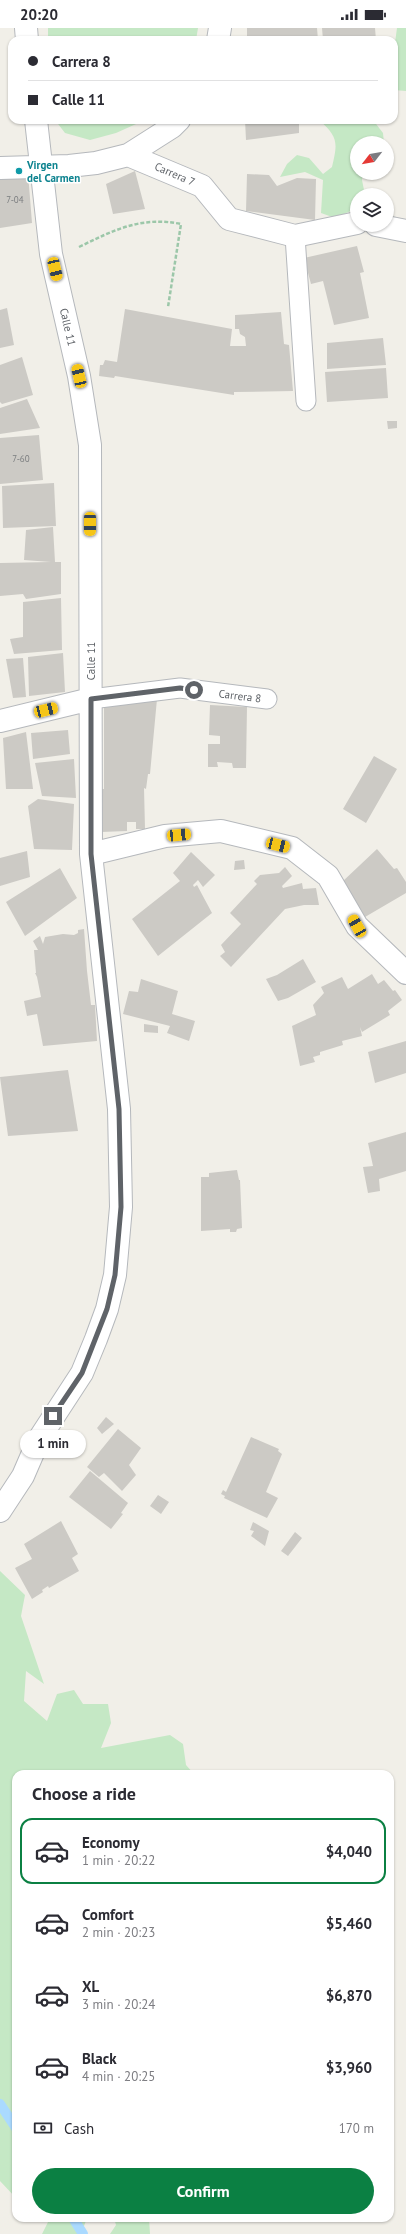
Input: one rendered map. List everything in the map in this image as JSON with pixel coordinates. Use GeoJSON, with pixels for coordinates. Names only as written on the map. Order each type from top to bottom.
{"type":"FeatureCollection","features":[{"type":"Feature","properties":{"kind":"street","name":"Calle 11"},"geometry":{"type":"LineString","coordinates":[[0,1512],[23,1476],[39,1439],[82,1373],[107,1309],[115,1275],[121,1207],[119,1109],[91,854],[90,445],[79,376],[52,254],[36,124]]}},
{"type":"Feature","properties":{"kind":"street"},"geometry":{"type":"LineString","coordinates":[[0,168],[96,163],[128,155],[175,124]]}},
{"type":"Feature","properties":{"kind":"street","name":"Carrera 7"},"geometry":{"type":"LineString","coordinates":[[128,155],[202,186],[229,219],[295,236],[350,224]]}},
{"type":"Feature","properties":{"kind":"street"},"geometry":{"type":"LineString","coordinates":[[394,229],[406,231]]}},
{"type":"Feature","properties":{"kind":"street","name":"Carrera 8"},"geometry":{"type":"LineString","coordinates":[[0,722],[91,699]]}},
{"type":"Feature","properties":{"kind":"street"},"geometry":{"type":"LineString","coordinates":[[91,854],[165,836],[221,831],[292,848],[328,876],[357,926],[406,973]]}},
{"type":"Feature","properties":{"kind":"lane"},"geometry":{"type":"LineString","coordinates":[[295,236],[306,401]]}},
{"type":"Feature","properties":{"kind":"lane","name":"Carrera 8"},"geometry":{"type":"LineString","coordinates":[[91,699],[180,688],[267,699]]}},
{"type":"Feature","properties":{"kind":"path"},"geometry":{"type":"LineString","coordinates":[[52,254],[69,251],[123,226],[137,222],[171,222],[181,224],[168,307]]}},
{"type":"Feature","properties":{"kind":"green space"},"geometry":{"type":"Polygon","coordinates":[[[48,28],[198,28],[197,36],[48,36],[48,28]]]}},
{"type":"Feature","properties":{"kind":"green space"},"geometry":{"type":"Polygon","coordinates":[[[397,28],[406,28],[406,91],[398,90],[398,36],[396,36],[397,28]]]}},
{"type":"Feature","properties":{"kind":"green space"},"geometry":{"type":"Polygon","coordinates":[[[58,124],[136,124],[116,133],[90,140],[65,133],[58,124]]]}},
{"type":"Feature","properties":{"kind":"green space"},"geometry":{"type":"Polygon","coordinates":[[[323,124],[376,124],[383,133],[383,136],[350,136],[350,180],[362,180],[364,188],[350,188],[350,211],[335,218],[321,213],[323,180],[305,172],[280,177],[287,164],[297,155],[309,158],[323,174],[332,167],[336,146],[335,140],[330,131],[323,124]]]}},
{"type":"Feature","properties":{"kind":"green space"},"geometry":{"type":"Polygon","coordinates":[[[0,1571],[25,1595],[21,1616],[44,1684],[26,1671],[24,1701],[47,1721],[57,1694],[74,1690],[83,1704],[108,1704],[111,1723],[101,1748],[170,1735],[183,1744],[186,1765],[190,1770],[12,1770],[12,2194],[0,2181],[0,1571]]]}},
{"type":"Feature","properties":{"kind":"green space"},"geometry":{"type":"Polygon","coordinates":[[[48,2222],[86,2222],[81,2234],[42,2234],[48,2222]]]}},
{"type":"Feature","properties":{"kind":"green space"},"geometry":{"type":"Polygon","coordinates":[[[115,2222],[149,2222],[150,2234],[110,2234],[116,2225],[115,2222]]]}},
{"type":"Feature","properties":{"kind":"building"},"geometry":{"type":"Polygon","coordinates":[[[247,28],[317,28],[318,36],[247,36],[247,28]]]}},
{"type":"Feature","properties":{"kind":"building"},"geometry":{"type":"Polygon","coordinates":[[[322,28],[375,28],[376,36],[323,36],[322,28]]]}},
{"type":"Feature","properties":{"kind":"building"},"geometry":{"type":"Polygon","coordinates":[[[245,124],[299,124],[299,133],[246,140],[245,124]]]}},
{"type":"Feature","properties":{"kind":"building"},"geometry":{"type":"Polygon","coordinates":[[[135,171],[145,209],[113,214],[106,184],[135,171]]]}},
{"type":"Feature","properties":{"kind":"building"},"geometry":{"type":"Polygon","coordinates":[[[28,173],[32,223],[0,228],[0,176],[28,173]]]}},
{"type":"Feature","properties":{"kind":"building"},"geometry":{"type":"Polygon","coordinates":[[[247,174],[269,175],[277,186],[297,178],[316,179],[315,220],[246,211],[247,174]]]}},
{"type":"Feature","properties":{"kind":"building"},"geometry":{"type":"Polygon","coordinates":[[[357,246],[364,272],[360,273],[369,318],[334,325],[323,281],[311,284],[304,258],[357,246]]]}},
{"type":"Feature","properties":{"kind":"building"},"geometry":{"type":"Polygon","coordinates":[[[7,308],[14,345],[0,348],[0,310],[7,308]]]}},
{"type":"Feature","properties":{"kind":"building"},"geometry":{"type":"Polygon","coordinates":[[[125,309],[232,329],[230,346],[246,346],[245,337],[240,334],[239,329],[235,329],[235,315],[281,312],[284,344],[289,345],[293,391],[234,392],[234,395],[115,376],[114,378],[99,376],[100,365],[103,365],[105,360],[117,362],[125,309]]]}},
{"type":"Feature","properties":{"kind":"building"},"geometry":{"type":"Polygon","coordinates":[[[383,338],[386,365],[327,369],[327,343],[383,338]]]}},
{"type":"Feature","properties":{"kind":"building"},"geometry":{"type":"Polygon","coordinates":[[[22,357],[33,395],[2,404],[0,402],[0,365],[22,357]]]}},
{"type":"Feature","properties":{"kind":"building"},"geometry":{"type":"Polygon","coordinates":[[[386,368],[388,398],[327,402],[325,372],[386,368]]]}},
{"type":"Feature","properties":{"kind":"building"},"geometry":{"type":"Polygon","coordinates":[[[27,399],[40,428],[0,434],[0,408],[27,399]]]}},
{"type":"Feature","properties":{"kind":"building"},"geometry":{"type":"Polygon","coordinates":[[[387,421],[397,421],[397,428],[388,429],[387,421]]]}},
{"type":"Feature","properties":{"kind":"building"},"geometry":{"type":"Polygon","coordinates":[[[39,435],[43,480],[0,484],[0,438],[39,435]]]}},
{"type":"Feature","properties":{"kind":"building"},"geometry":{"type":"Polygon","coordinates":[[[54,483],[56,526],[3,528],[2,486],[54,483]]]}},
{"type":"Feature","properties":{"kind":"building"},"geometry":{"type":"Polygon","coordinates":[[[53,527],[55,562],[61,562],[61,594],[26,599],[23,594],[0,596],[0,563],[51,562],[24,560],[26,530],[53,527]]]}},
{"type":"Feature","properties":{"kind":"building"},"geometry":{"type":"Polygon","coordinates":[[[61,598],[62,650],[14,654],[10,639],[23,637],[23,602],[61,598]]]}},
{"type":"Feature","properties":{"kind":"building"},"geometry":{"type":"Polygon","coordinates":[[[63,653],[65,692],[29,696],[28,657],[63,653]]]}},
{"type":"Feature","properties":{"kind":"building"},"geometry":{"type":"Polygon","coordinates":[[[23,658],[26,697],[13,698],[6,659],[23,658]]]}},
{"type":"Feature","properties":{"kind":"building"},"geometry":{"type":"Polygon","coordinates":[[[157,699],[150,774],[148,774],[146,789],[144,788],[145,829],[136,829],[136,822],[127,822],[127,831],[101,832],[99,789],[104,789],[104,703],[157,699]]]}},
{"type":"Feature","properties":{"kind":"building"},"geometry":{"type":"Polygon","coordinates":[[[210,705],[247,707],[246,768],[233,768],[232,763],[217,762],[218,767],[208,767],[208,744],[220,744],[220,736],[209,735],[210,705]]]}},
{"type":"Feature","properties":{"kind":"building"},"geometry":{"type":"Polygon","coordinates":[[[68,730],[70,754],[33,759],[31,733],[68,730]]]}},
{"type":"Feature","properties":{"kind":"building"},"geometry":{"type":"Polygon","coordinates":[[[26,732],[33,789],[6,789],[3,738],[26,732]]]}},
{"type":"Feature","properties":{"kind":"building"},"geometry":{"type":"Polygon","coordinates":[[[374,756],[397,769],[366,823],[343,809],[374,756]]]}},
{"type":"Feature","properties":{"kind":"building"},"geometry":{"type":"Polygon","coordinates":[[[74,759],[76,798],[42,796],[35,763],[74,759]]]}},
{"type":"Feature","properties":{"kind":"building"},"geometry":{"type":"Polygon","coordinates":[[[38,799],[74,804],[72,850],[34,849],[28,806],[38,799]]]}},
{"type":"Feature","properties":{"kind":"building"},"geometry":{"type":"Polygon","coordinates":[[[377,849],[394,869],[397,868],[406,882],[406,893],[365,917],[342,882],[377,849]]]}},
{"type":"Feature","properties":{"kind":"building"},"geometry":{"type":"Polygon","coordinates":[[[27,851],[30,877],[0,886],[0,858],[27,851]]]}},
{"type":"Feature","properties":{"kind":"building"},"geometry":{"type":"Polygon","coordinates":[[[191,852],[215,875],[203,887],[198,880],[193,885],[194,887],[197,885],[212,913],[158,956],[132,919],[180,881],[173,873],[191,852]]]}},
{"type":"Feature","properties":{"kind":"building"},"geometry":{"type":"Polygon","coordinates":[[[244,860],[245,869],[234,870],[235,861],[244,860]]]}},
{"type":"Feature","properties":{"kind":"building"},"geometry":{"type":"Polygon","coordinates":[[[285,867],[292,876],[282,886],[283,888],[302,883],[303,889],[316,888],[319,905],[304,905],[285,909],[231,967],[220,956],[225,952],[221,945],[241,924],[230,913],[257,884],[254,881],[260,875],[279,873],[285,867]]]}},
{"type":"Feature","properties":{"kind":"building"},"geometry":{"type":"Polygon","coordinates":[[[60,868],[77,898],[25,936],[6,902],[60,868]]]}},
{"type":"Feature","properties":{"kind":"building"},"geometry":{"type":"Polygon","coordinates":[[[84,929],[91,1005],[95,1005],[97,1041],[43,1046],[37,1014],[27,1016],[24,1001],[41,997],[35,973],[34,950],[38,950],[33,941],[40,936],[43,944],[45,937],[63,934],[74,935],[78,933],[78,930],[84,929]]]}},
{"type":"Feature","properties":{"kind":"building"},"geometry":{"type":"Polygon","coordinates":[[[303,959],[316,982],[288,998],[278,1001],[266,979],[277,975],[303,959]]]}},
{"type":"Feature","properties":{"kind":"building"},"geometry":{"type":"Polygon","coordinates":[[[372,974],[378,984],[384,980],[393,991],[395,990],[402,1000],[388,1011],[390,1015],[362,1032],[360,1027],[362,1036],[342,1041],[343,1045],[320,1052],[320,1055],[313,1057],[315,1062],[300,1066],[292,1026],[316,1015],[313,1005],[324,993],[321,987],[342,977],[348,989],[372,974]]]}},
{"type":"Feature","properties":{"kind":"building"},"geometry":{"type":"Polygon","coordinates":[[[141,979],[178,991],[172,1014],[195,1021],[189,1041],[167,1033],[170,1026],[123,1014],[129,991],[138,992],[141,979]]]}},
{"type":"Feature","properties":{"kind":"building"},"geometry":{"type":"Polygon","coordinates":[[[144,1024],[158,1026],[158,1033],[144,1032],[144,1024]]]}},
{"type":"Feature","properties":{"kind":"building"},"geometry":{"type":"Polygon","coordinates":[[[406,1041],[406,1073],[375,1083],[368,1052],[406,1041]]]}},
{"type":"Feature","properties":{"kind":"building"},"geometry":{"type":"Polygon","coordinates":[[[68,1070],[78,1131],[8,1136],[0,1077],[68,1070]]]}},
{"type":"Feature","properties":{"kind":"building"},"geometry":{"type":"Polygon","coordinates":[[[406,1132],[406,1171],[379,1179],[380,1191],[368,1193],[363,1167],[373,1166],[368,1143],[406,1132]]]}},
{"type":"Feature","properties":{"kind":"building"},"geometry":{"type":"Polygon","coordinates":[[[237,1170],[240,1180],[242,1228],[237,1229],[236,1232],[230,1232],[230,1229],[201,1231],[201,1177],[209,1177],[209,1173],[237,1170]]]}},
{"type":"Feature","properties":{"kind":"building"},"geometry":{"type":"Polygon","coordinates":[[[106,1417],[114,1424],[102,1434],[97,1428],[106,1417]]]}},
{"type":"Feature","properties":{"kind":"building"},"geometry":{"type":"Polygon","coordinates":[[[118,1429],[141,1448],[129,1465],[136,1475],[122,1491],[104,1473],[99,1477],[87,1467],[118,1429]]]}},
{"type":"Feature","properties":{"kind":"building"},"geometry":{"type":"Polygon","coordinates":[[[251,1437],[279,1449],[278,1451],[282,1454],[266,1492],[278,1498],[267,1518],[224,1498],[225,1496],[221,1494],[223,1490],[226,1492],[251,1437]]]}},
{"type":"Feature","properties":{"kind":"building"},"geometry":{"type":"Polygon","coordinates":[[[90,1471],[128,1503],[121,1513],[123,1514],[111,1529],[69,1497],[90,1471]]]}},
{"type":"Feature","properties":{"kind":"building"},"geometry":{"type":"Polygon","coordinates":[[[158,1495],[169,1502],[161,1514],[150,1506],[158,1495]]]}},
{"type":"Feature","properties":{"kind":"building"},"geometry":{"type":"Polygon","coordinates":[[[61,1521],[78,1554],[72,1558],[79,1571],[49,1588],[48,1586],[42,1590],[43,1592],[32,1599],[15,1568],[32,1559],[24,1544],[61,1521]]]}},
{"type":"Feature","properties":{"kind":"building"},"geometry":{"type":"Polygon","coordinates":[[[253,1522],[269,1531],[265,1546],[251,1536],[254,1531],[250,1530],[253,1522]]]}},
{"type":"Feature","properties":{"kind":"building"},"geometry":{"type":"Polygon","coordinates":[[[295,1532],[302,1538],[288,1556],[281,1551],[295,1532]]]}},
{"type":"Feature","properties":{"kind":"waterway"},"geometry":{"type":"LineString","coordinates":[[0,2104],[12,2122]]}},
{"type":"Feature","properties":{"kind":"waterway"},"geometry":{"type":"LineString","coordinates":[[76,2222],[83,2234]]}},
{"type":"Feature","properties":{"kind":"place","name":"Virgen del Carmen"},"geometry":{"type":"Point","coordinates":[19,171]}},
{"type":"Feature","properties":{"kind":"route"},"geometry":{"type":"LineString","coordinates":[[53,1416],[82,1373],[107,1309],[115,1275],[121,1207],[119,1109],[91,854],[91,699],[180,688],[194,690]]}}]}
